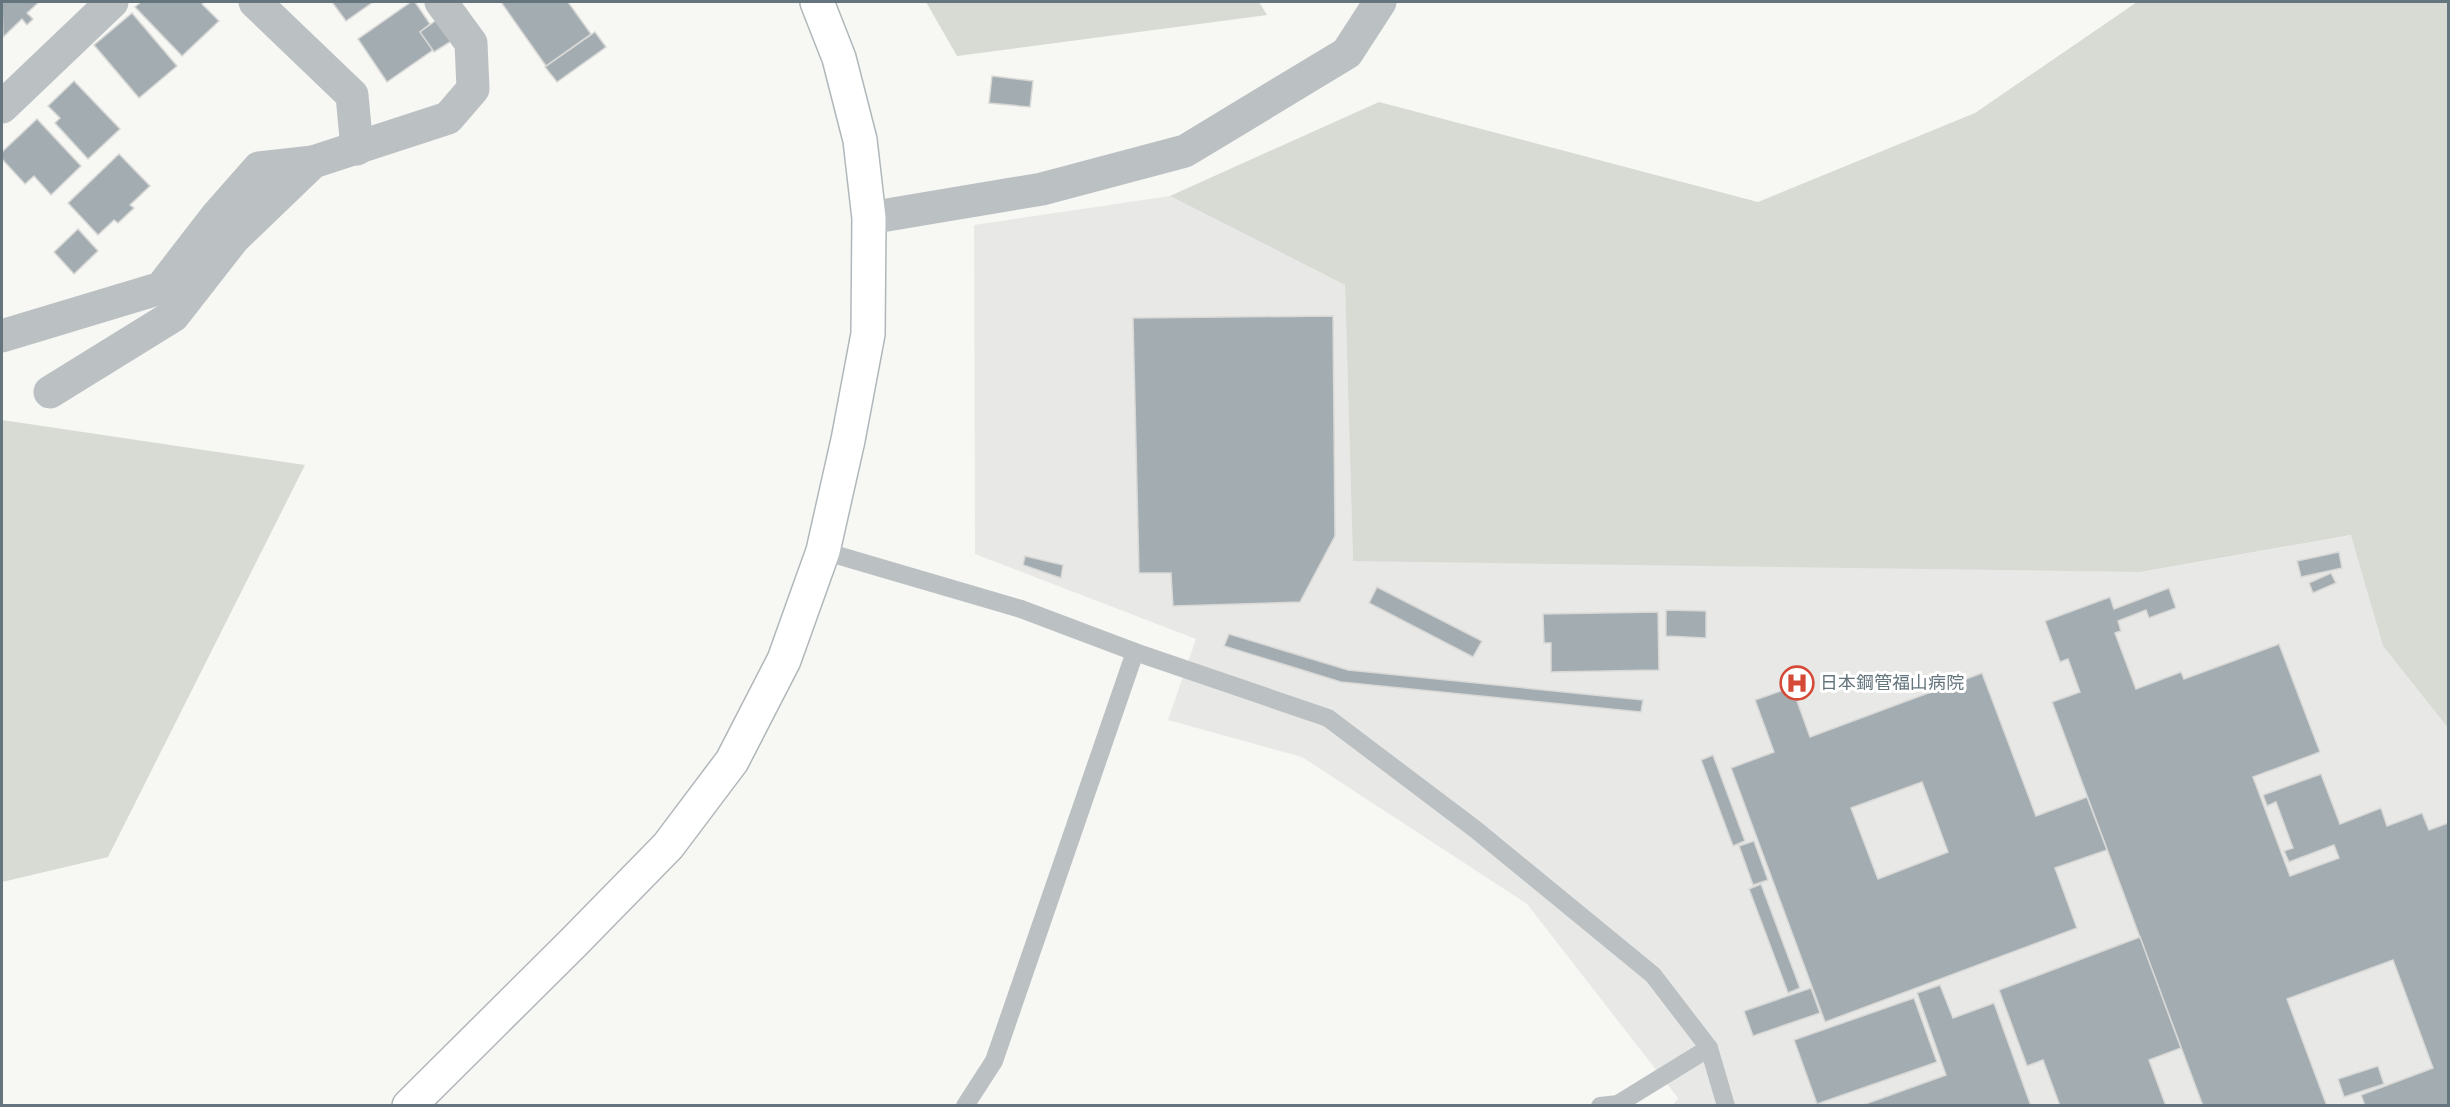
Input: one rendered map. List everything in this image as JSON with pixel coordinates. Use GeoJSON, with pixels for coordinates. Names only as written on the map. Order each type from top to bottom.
{"type":"FeatureCollection","features":[{"type":"Feature","properties":{"kind":"street"},"geometry":{"type":"LineString","coordinates":[[2,107],[112,2]]}},
{"type":"Feature","properties":{"kind":"street"},"geometry":{"type":"LineString","coordinates":[[255,2],[352,95],[357,149]]}},
{"type":"Feature","properties":{"kind":"street"},"geometry":{"type":"LineString","coordinates":[[2,336],[161,288],[215,218],[258,168],[313,162],[448,118],[473,89],[471,43],[441,2]]}},
{"type":"Feature","properties":{"kind":"street"},"geometry":{"type":"LineString","coordinates":[[409,1106],[668,846],[732,761],[784,660],[823,551],[848,440],[868,334],[869,219],[860,140],[839,58],[817,2]]}},
{"type":"Feature","properties":{"kind":"street"},"geometry":{"type":"LineString","coordinates":[[869,219],[1042,189],[1185,151],[1347,53],[1380,2]]}},
{"type":"Feature","properties":{"kind":"street"},"geometry":{"type":"LineString","coordinates":[[50,392],[173,315],[234,238],[313,162]]}},
{"type":"Feature","properties":{"kind":"lane"},"geometry":{"type":"LineString","coordinates":[[823,551],[1021,609],[1135,652],[1328,718],[1475,830],[1653,975],[1709,1048],[1726,1106]]}},
{"type":"Feature","properties":{"kind":"lane"},"geometry":{"type":"LineString","coordinates":[[965,1106],[994,1061],[1135,652]]}},
{"type":"Feature","properties":{"kind":"lane"},"geometry":{"type":"LineString","coordinates":[[1599,1106],[1618,1104],[1709,1048]]}},
{"type":"Feature","properties":{"kind":"shaded area"},"geometry":{"type":"Polygon","coordinates":[[[926,2],[1259,2],[1267,15],[957,56],[926,2]]]}},
{"type":"Feature","properties":{"kind":"shaded area"},"geometry":{"type":"Polygon","coordinates":[[[2137,2],[2448,2],[2448,728],[2383,646],[2351,535],[2140,572],[1353,561],[1345,285],[1170,196],[1379,102],[1758,202],[1975,113],[2137,2]]]}},
{"type":"Feature","properties":{"kind":"shaded area","name":"日本鋼管福山病院"},"geometry":{"type":"Polygon","coordinates":[[[1170,196],[1345,285],[1353,560],[2140,572],[2352,535],[2383,646],[2448,728],[2448,1105],[1673,1105],[1678,1098],[1527,904],[1302,757],[1168,720],[1196,639],[975,554],[974,225],[1170,196]]]}},
{"type":"Feature","properties":{"kind":"shaded area"},"geometry":{"type":"Polygon","coordinates":[[[2,420],[305,465],[108,857],[2,882],[2,420]]]}},
{"type":"Feature","properties":{"kind":"building"},"geometry":{"type":"Polygon","coordinates":[[[2,2],[39,2],[27,13],[33,19],[27,25],[22,19],[3,37],[2,2]]]}},
{"type":"Feature","properties":{"kind":"building"},"geometry":{"type":"Polygon","coordinates":[[[141,2],[204,2],[202,4],[219,21],[182,56],[135,7],[141,2]]]}},
{"type":"Feature","properties":{"kind":"building"},"geometry":{"type":"Polygon","coordinates":[[[332,2],[373,2],[346,21],[332,2]]]}},
{"type":"Feature","properties":{"kind":"building"},"geometry":{"type":"Polygon","coordinates":[[[411,2],[415,2],[430,24],[420,32],[433,50],[387,82],[358,39],[411,2]]]}},
{"type":"Feature","properties":{"kind":"building"},"geometry":{"type":"Polygon","coordinates":[[[501,2],[568,2],[591,34],[546,66],[501,2]]]}},
{"type":"Feature","properties":{"kind":"building"},"geometry":{"type":"Polygon","coordinates":[[[132,13],[177,66],[139,98],[94,45],[132,13]]]}},
{"type":"Feature","properties":{"kind":"building"},"geometry":{"type":"Polygon","coordinates":[[[438,19],[453,40],[434,52],[420,32],[438,19]]]}},
{"type":"Feature","properties":{"kind":"building"},"geometry":{"type":"Polygon","coordinates":[[[595,32],[606,47],[557,82],[545,67],[595,32]]]}},
{"type":"Feature","properties":{"kind":"building"},"geometry":{"type":"Polygon","coordinates":[[[992,76],[1033,81],[1030,107],[989,103],[992,76]]]}},
{"type":"Feature","properties":{"kind":"building"},"geometry":{"type":"Polygon","coordinates":[[[74,81],[120,129],[88,159],[55,123],[60,118],[48,106],[74,81]]]}},
{"type":"Feature","properties":{"kind":"building"},"geometry":{"type":"Polygon","coordinates":[[[37,119],[81,166],[51,195],[34,176],[25,184],[2,159],[2,152],[37,119]]]}},
{"type":"Feature","properties":{"kind":"building"},"geometry":{"type":"Polygon","coordinates":[[[119,154],[150,186],[130,205],[134,208],[118,223],[114,220],[98,235],[68,203],[119,154]]]}},
{"type":"Feature","properties":{"kind":"building"},"geometry":{"type":"Polygon","coordinates":[[[78,229],[98,251],[74,274],[54,252],[78,229]]]}},
{"type":"Feature","properties":{"kind":"building"},"geometry":{"type":"Polygon","coordinates":[[[1333,316],[1335,536],[1300,602],[1173,606],[1171,573],[1139,573],[1133,318],[1333,316]]]}},
{"type":"Feature","properties":{"kind":"building"},"geometry":{"type":"Polygon","coordinates":[[[2339,552],[2342,568],[2301,577],[2297,561],[2339,552]]]}},
{"type":"Feature","properties":{"kind":"building"},"geometry":{"type":"Polygon","coordinates":[[[1025,556],[1063,565],[1061,578],[1023,565],[1025,556]]]}},
{"type":"Feature","properties":{"kind":"building"},"geometry":{"type":"Polygon","coordinates":[[[2331,573],[2336,583],[2313,593],[2309,583],[2331,573]]]}},
{"type":"Feature","properties":{"kind":"building"},"geometry":{"type":"Polygon","coordinates":[[[1377,587],[1482,641],[1473,657],[1369,603],[1377,587]]]}},
{"type":"Feature","properties":{"kind":"building"},"geometry":{"type":"Polygon","coordinates":[[[2169,588],[2176,608],[2149,618],[2146,610],[2118,621],[2121,631],[2115,633],[2136,689],[2181,672],[2184,679],[2279,644],[2320,752],[2253,777],[2290,876],[2339,858],[2334,845],[2289,862],[2284,851],[2293,848],[2276,802],[2267,806],[2263,795],[2321,774],[2340,824],[2381,808],[2387,826],[2422,813],[2429,830],[2448,823],[2448,1106],[2365,1106],[2361,1095],[2433,1068],[2393,960],[2287,999],[2327,1106],[2203,1106],[2052,702],[2080,692],[2068,659],[2060,662],[2045,621],[2110,597],[2114,609],[2169,588]]]}},
{"type":"Feature","properties":{"kind":"building"},"geometry":{"type":"Polygon","coordinates":[[[1666,610],[1706,611],[1706,638],[1666,636],[1666,610]]]}},
{"type":"Feature","properties":{"kind":"building"},"geometry":{"type":"Polygon","coordinates":[[[1658,612],[1659,670],[1551,672],[1551,643],[1544,643],[1543,614],[1658,612]]]}},
{"type":"Feature","properties":{"kind":"building"},"geometry":{"type":"Polygon","coordinates":[[[1229,634],[1348,670],[1643,700],[1641,712],[1341,682],[1224,646],[1229,634]]]}},
{"type":"Feature","properties":{"kind":"building"},"geometry":{"type":"Polygon","coordinates":[[[1982,673],[2036,816],[2087,797],[2107,850],[2055,868],[2077,928],[1825,1022],[1731,768],[1774,752],[1755,700],[1792,687],[1810,737],[1982,673]],[[1922,782],[1851,808],[1878,879],[1948,852],[1922,782]]]}},
{"type":"Feature","properties":{"kind":"building"},"geometry":{"type":"Polygon","coordinates":[[[1713,755],[1745,841],[1733,846],[1701,760],[1713,755]]]}},
{"type":"Feature","properties":{"kind":"building"},"geometry":{"type":"Polygon","coordinates":[[[1754,841],[1768,880],[1753,885],[1739,846],[1754,841]]]}},
{"type":"Feature","properties":{"kind":"building"},"geometry":{"type":"Polygon","coordinates":[[[1761,884],[1800,988],[1788,993],[1749,889],[1761,884]]]}},
{"type":"Feature","properties":{"kind":"building"},"geometry":{"type":"Polygon","coordinates":[[[2140,937],[2181,1048],[2149,1060],[2166,1106],[2060,1106],[2043,1060],[2027,1066],[1999,990],[2140,937]]]}},
{"type":"Feature","properties":{"kind":"building"},"geometry":{"type":"Polygon","coordinates":[[[1940,985],[1953,1018],[1994,1003],[2031,1106],[1860,1106],[1946,1075],[1917,993],[1940,985]]]}},
{"type":"Feature","properties":{"kind":"building"},"geometry":{"type":"Polygon","coordinates":[[[1811,988],[1820,1013],[1753,1036],[1744,1011],[1811,988]]]}},
{"type":"Feature","properties":{"kind":"building"},"geometry":{"type":"Polygon","coordinates":[[[1914,998],[1937,1062],[1817,1104],[1794,1040],[1914,998]]]}},
{"type":"Feature","properties":{"kind":"building"},"geometry":{"type":"Polygon","coordinates":[[[2378,1066],[2384,1084],[2344,1097],[2338,1079],[2378,1066]]]}},
{"type":"Feature","properties":{"kind":"place","name":"日本鋼管福山病院"},"geometry":{"type":"Point","coordinates":[1797,683]}}]}
